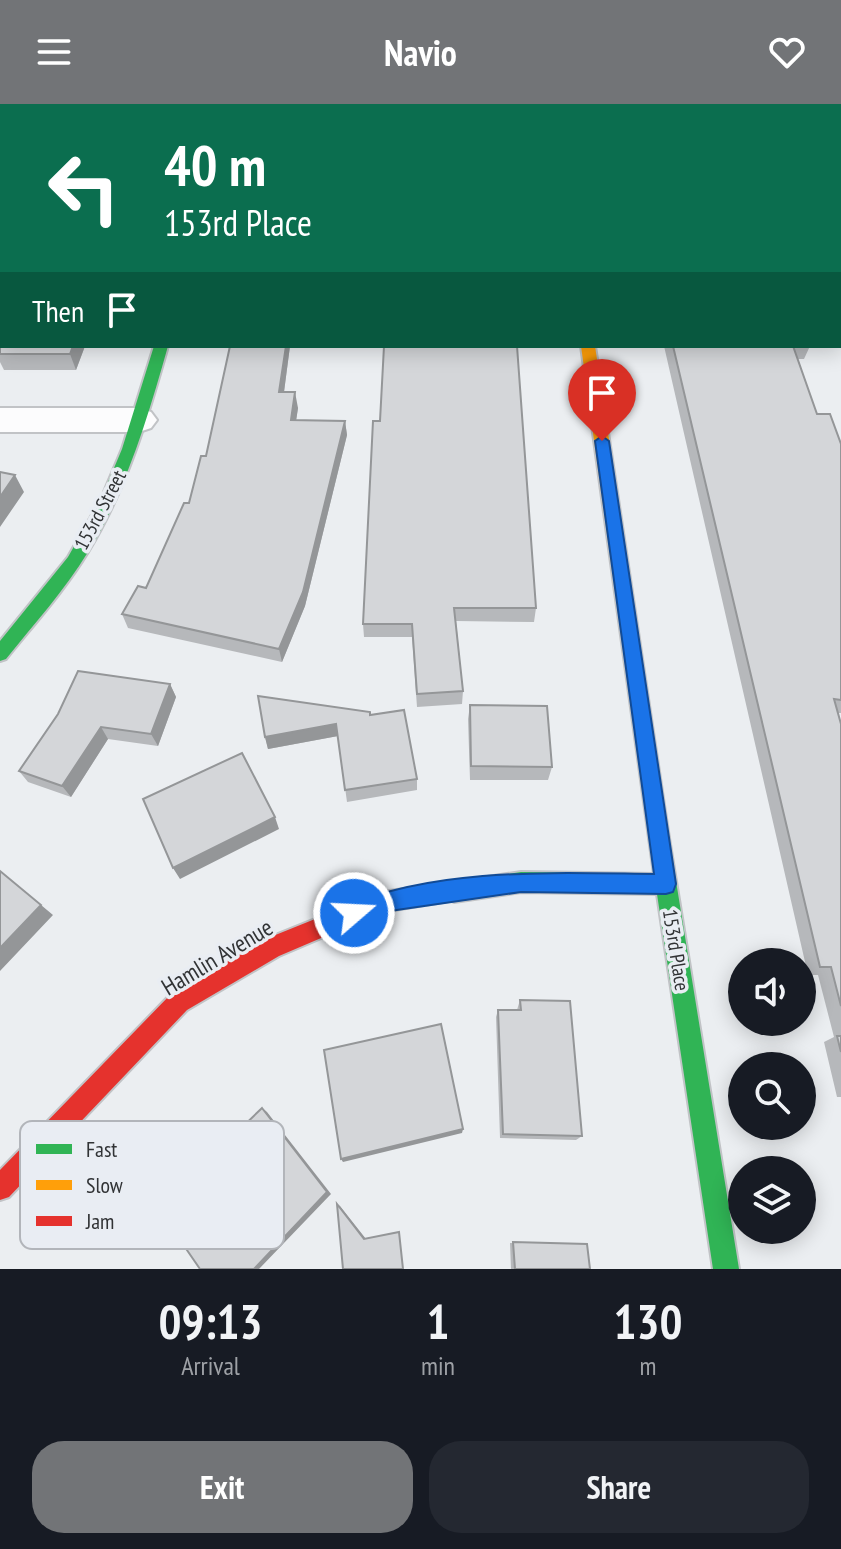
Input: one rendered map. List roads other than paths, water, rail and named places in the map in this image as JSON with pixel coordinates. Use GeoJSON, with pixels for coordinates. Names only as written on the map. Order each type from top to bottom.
{"type":"FeatureCollection","features":[{"type":"Feature","properties":{"kind":"street","name":"153rd Street"},"geometry":{"type":"LineString","coordinates":[[0,654],[83,547],[124,466],[160,348]]}},
{"type":"Feature","properties":{"kind":"street","name":"153rd Place"},"geometry":{"type":"LineString","coordinates":[[588,348],[666,884],[726,1269]]}},
{"type":"Feature","properties":{"kind":"street"},"geometry":{"type":"LineString","coordinates":[[0,420],[139,420]]}},
{"type":"Feature","properties":{"kind":"street","name":"Hamlin Avenue"},"geometry":{"type":"LineString","coordinates":[[63,1121],[179,1002],[271,948],[382,902],[521,882],[666,884]]}},
{"type":"Feature","properties":{"kind":"street","name":"Hamlin Avenue"},"geometry":{"type":"LineString","coordinates":[[1,1184],[20,1165]]}}]}
